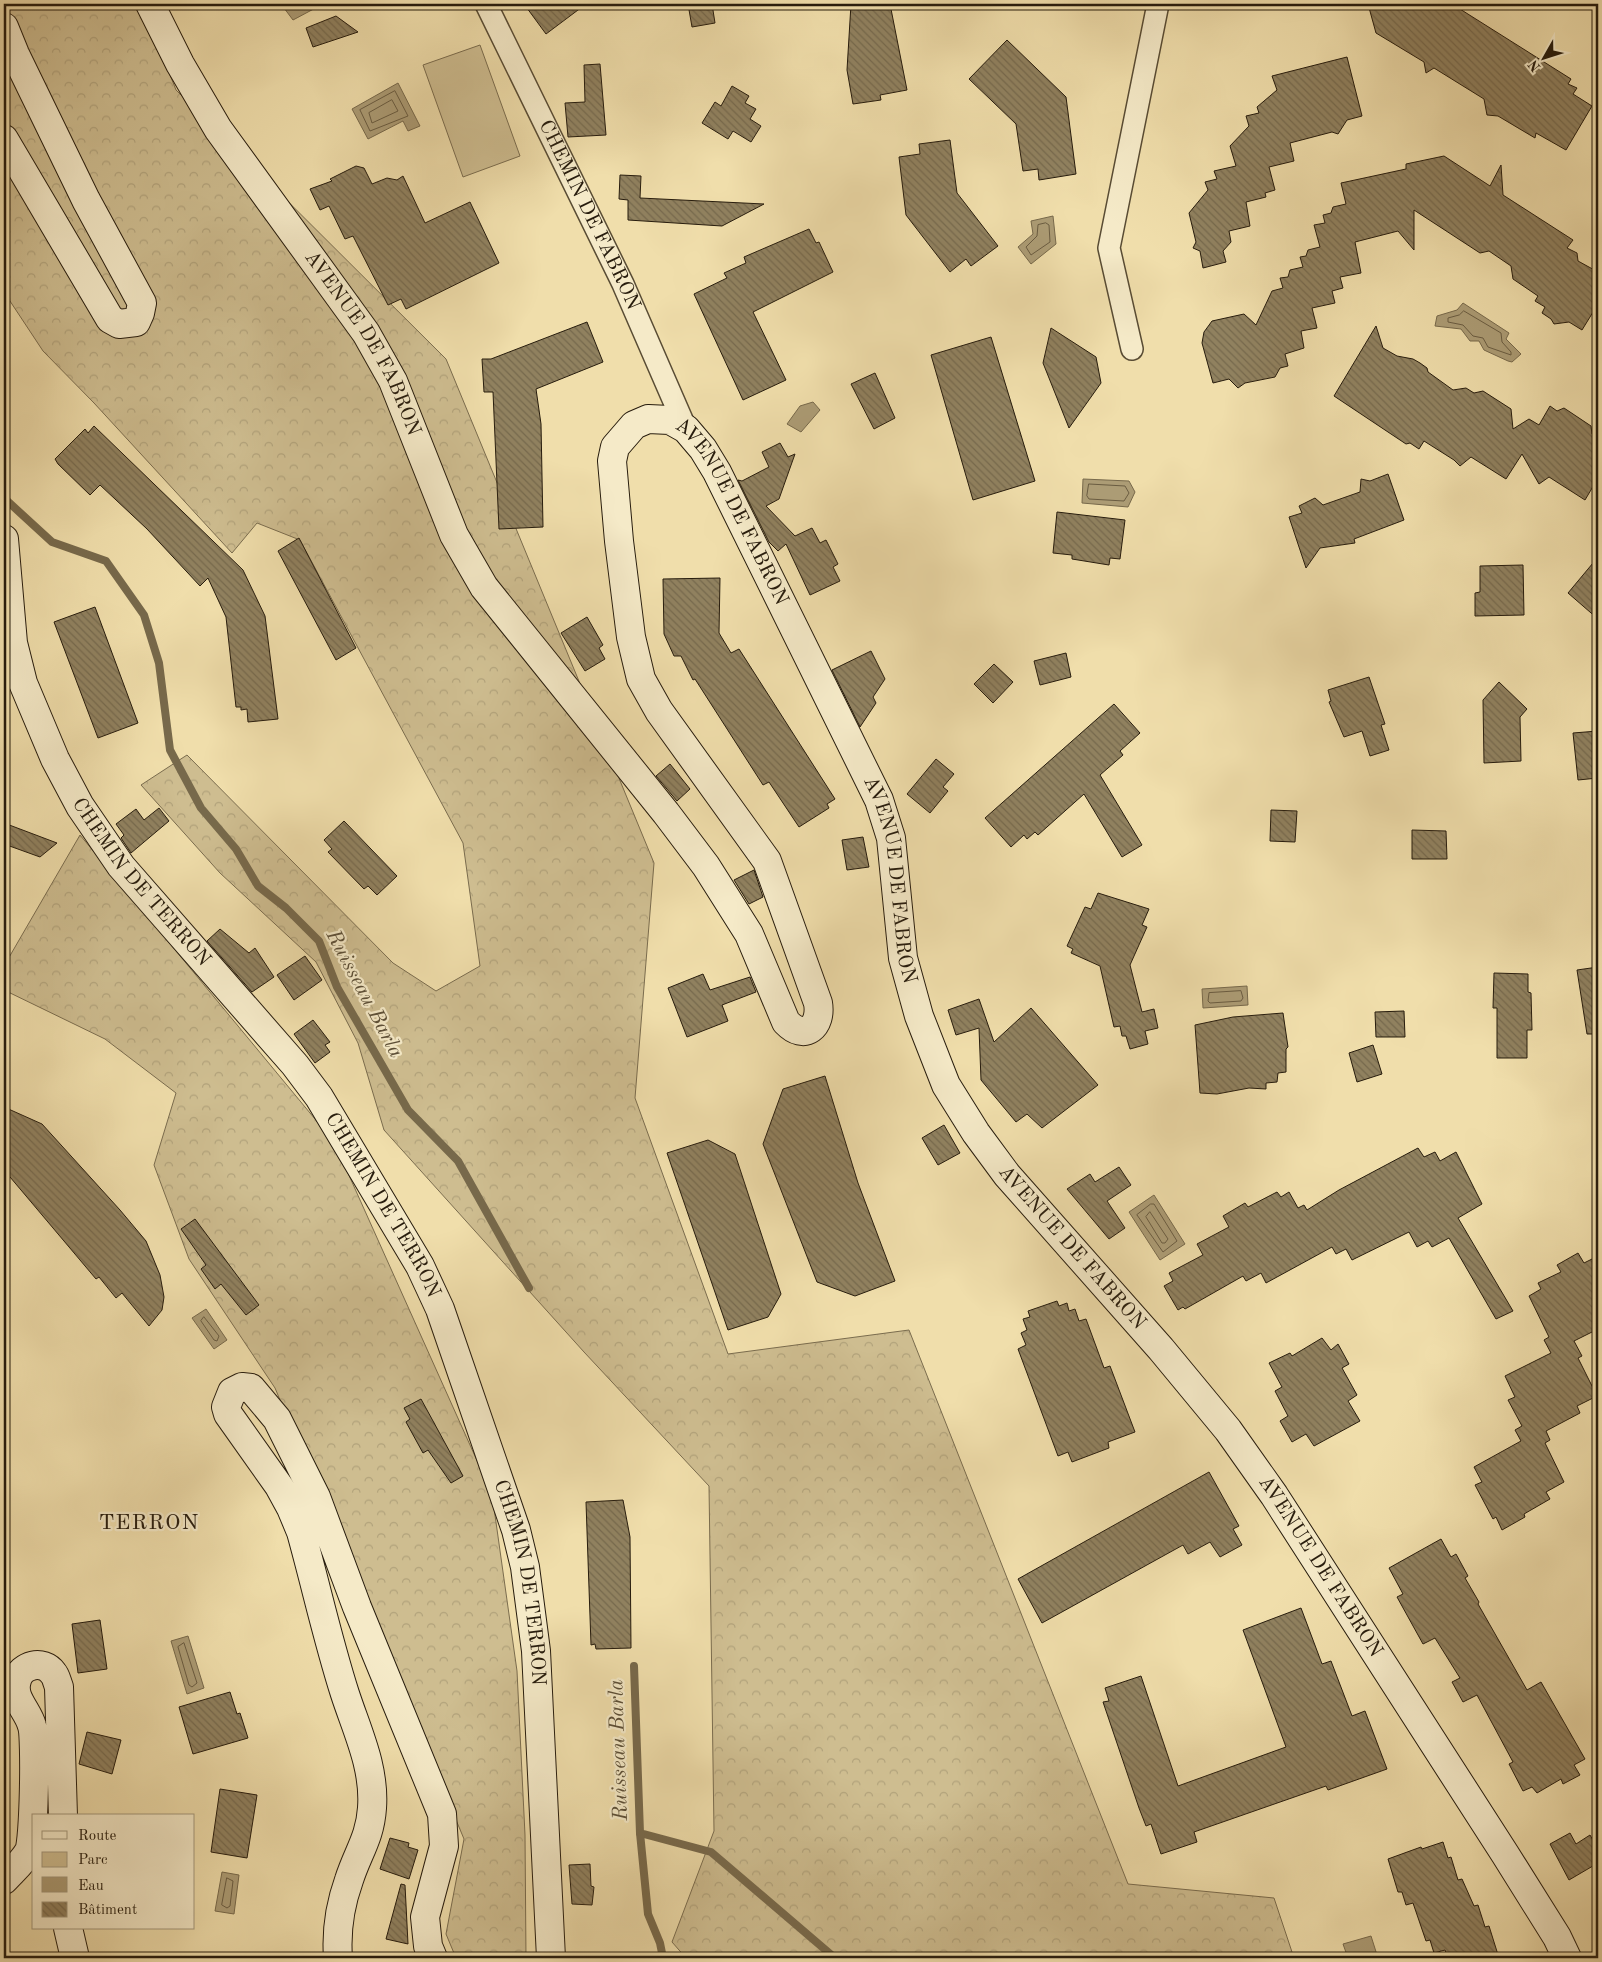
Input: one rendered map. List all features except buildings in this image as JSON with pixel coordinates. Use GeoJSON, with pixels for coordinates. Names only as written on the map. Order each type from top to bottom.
{"type":"FeatureCollection","features":[{"type":"Feature","properties":{"kind":"street","name":"AVENUE DE FABRON"},"geometry":{"type":"LineString","coordinates":[[150,4],[180,64],[218,130],[366,333],[393,382],[454,535],[484,587],[666,813],[706,866],[748,934],[786,1022],[794,1030],[804,1031],[811,1029],[817,1021],[820,1014],[818,1003],[767,861],[659,711],[641,679],[631,637],[618,531],[612,461],[615,447],[634,425],[648,419],[670,420],[686,429],[703,449],[717,472],[879,800],[891,838],[903,958],[920,1016],[946,1085],[976,1133],[1007,1175],[1161,1350],[1228,1430],[1274,1494],[1505,1854],[1557,1937],[1567,1958]]}},
{"type":"Feature","properties":{"kind":"street","name":"CHEMIN DE FABRON"},"geometry":{"type":"LineString","coordinates":[[486,4],[623,284],[686,429]]}},
{"type":"Feature","properties":{"kind":"street"},"geometry":{"type":"LineString","coordinates":[[1132,349],[1109,248],[1158,4]]}},
{"type":"Feature","properties":{"kind":"street"},"geometry":{"type":"LineString","coordinates":[[4,27],[14,54],[86,200],[142,303],[136,322],[119,324],[110,319],[4,139]]}},
{"type":"Feature","properties":{"kind":"street","name":"CHEMIN DE TERRON"},"geometry":{"type":"LineString","coordinates":[[4,540],[13,643],[23,683],[54,759],[80,806],[121,866],[295,1065],[319,1096],[420,1266],[440,1309],[493,1460],[516,1530],[525,1567],[536,1651],[551,1958]]}},
{"type":"Feature","properties":{"kind":"street"},"geometry":{"type":"LineString","coordinates":[[338,1958],[337,1934],[342,1905],[349,1879],[370,1832],[372,1806],[365,1748],[345,1694],[301,1532],[292,1508],[228,1414],[226,1407],[232,1392],[242,1387],[251,1388],[277,1419],[316,1497],[357,1607],[442,1814],[444,1846],[425,1917],[428,1946],[433,1958]]}},
{"type":"Feature","properties":{"kind":"street"},"geometry":{"type":"LineString","coordinates":[[33,1814],[33,1727],[16,1697],[16,1689],[17,1679],[24,1669],[35,1664],[45,1666],[53,1673],[59,1687],[63,1814]]}},
{"type":"Feature","properties":{"kind":"street"},"geometry":{"type":"LineString","coordinates":[[4,1880],[30,1850],[32,1832]]}},
{"type":"Feature","properties":{"kind":"street"},"geometry":{"type":"LineString","coordinates":[[68,1930],[75,1958]]}},
{"type":"Feature","properties":{"kind":"green space"},"geometry":{"type":"Polygon","coordinates":[[[4,4],[142,4],[176,90],[446,359],[654,863],[635,1098],[728,1354],[909,1330],[1128,1884],[1274,1898],[1294,1958],[686,1958],[672,1942],[714,1831],[709,1486],[584,1352],[384,1130],[358,1043],[316,962],[220,873],[141,785],[187,755],[393,963],[436,991],[480,966],[463,843],[300,540],[257,523],[232,553],[94,403],[43,351],[4,292],[4,4]]]}},
{"type":"Feature","properties":{"kind":"green space"},"geometry":{"type":"Polygon","coordinates":[[[480,45],[520,156],[463,177],[423,65],[480,45]]]}},
{"type":"Feature","properties":{"kind":"green space"},"geometry":{"type":"Polygon","coordinates":[[[80,835],[334,1142],[492,1494],[517,1671],[525,1835],[526,1958],[456,1958],[446,1934],[464,1839],[275,1388],[189,1259],[154,1165],[176,1093],[105,1039],[4,990],[4,966],[80,835]]]}},
{"type":"Feature","properties":{"kind":"water"},"geometry":{"type":"Polygon","coordinates":[[[281,4],[323,4],[293,20],[281,4]]]}},
{"type":"Feature","properties":{"kind":"water"},"geometry":{"type":"Polygon","coordinates":[[[398,83],[420,126],[408,131],[403,121],[368,139],[352,109],[398,83]]]}},
{"type":"Feature","properties":{"kind":"water"},"geometry":{"type":"Polygon","coordinates":[[[1053,216],[1056,244],[1031,264],[1018,247],[1033,234],[1031,221],[1053,216]]]}},
{"type":"Feature","properties":{"kind":"water"},"geometry":{"type":"Polygon","coordinates":[[[1463,303],[1509,333],[1506,339],[1521,354],[1512,362],[1508,361],[1484,350],[1479,341],[1470,341],[1461,329],[1435,326],[1437,316],[1457,310],[1463,303]]]}},
{"type":"Feature","properties":{"kind":"water"},"geometry":{"type":"Polygon","coordinates":[[[813,402],[820,410],[801,432],[787,424],[800,406],[813,402]]]}},
{"type":"Feature","properties":{"kind":"water"},"geometry":{"type":"Polygon","coordinates":[[[1083,479],[1129,481],[1135,492],[1128,507],[1082,503],[1083,479]]]}},
{"type":"Feature","properties":{"kind":"water"},"geometry":{"type":"Polygon","coordinates":[[[1247,986],[1248,1005],[1203,1008],[1202,989],[1247,986]]]}},
{"type":"Feature","properties":{"kind":"water"},"geometry":{"type":"Polygon","coordinates":[[[1154,1195],[1185,1244],[1160,1260],[1129,1212],[1154,1195]]]}},
{"type":"Feature","properties":{"kind":"water"},"geometry":{"type":"Polygon","coordinates":[[[206,1309],[227,1340],[214,1349],[192,1318],[206,1309]]]}},
{"type":"Feature","properties":{"kind":"water"},"geometry":{"type":"Polygon","coordinates":[[[188,1636],[204,1688],[187,1694],[171,1641],[188,1636]]]}},
{"type":"Feature","properties":{"kind":"water"},"geometry":{"type":"Polygon","coordinates":[[[222,1872],[239,1875],[234,1914],[215,1911],[222,1872]]]}},
{"type":"Feature","properties":{"kind":"water"},"geometry":{"type":"Polygon","coordinates":[[[1371,1936],[1378,1958],[1348,1958],[1343,1944],[1371,1936]]]}},
{"type":"Feature","properties":{"kind":"waterway","name":"Ruisseau Barla"},"geometry":{"type":"LineString","coordinates":[[4,498],[52,542],[106,561],[144,615],[159,663],[170,750],[201,808],[236,849],[258,886],[286,908],[319,941],[337,987],[408,1110],[458,1161],[529,1288]]}},
{"type":"Feature","properties":{"kind":"waterway","name":"Ruisseau Barla"},"geometry":{"type":"LineString","coordinates":[[634,1666],[640,1833],[711,1852],[835,1958]]}},
{"type":"Feature","properties":{"kind":"waterway","name":"Ruisseau Barla"},"geometry":{"type":"LineString","coordinates":[[640,1833],[648,1914],[660,1943],[663,1958]]}},
{"type":"Feature","properties":{"kind":"district","name":"TERRON"},"geometry":{"type":"Point","coordinates":[149,1523]}}]}
